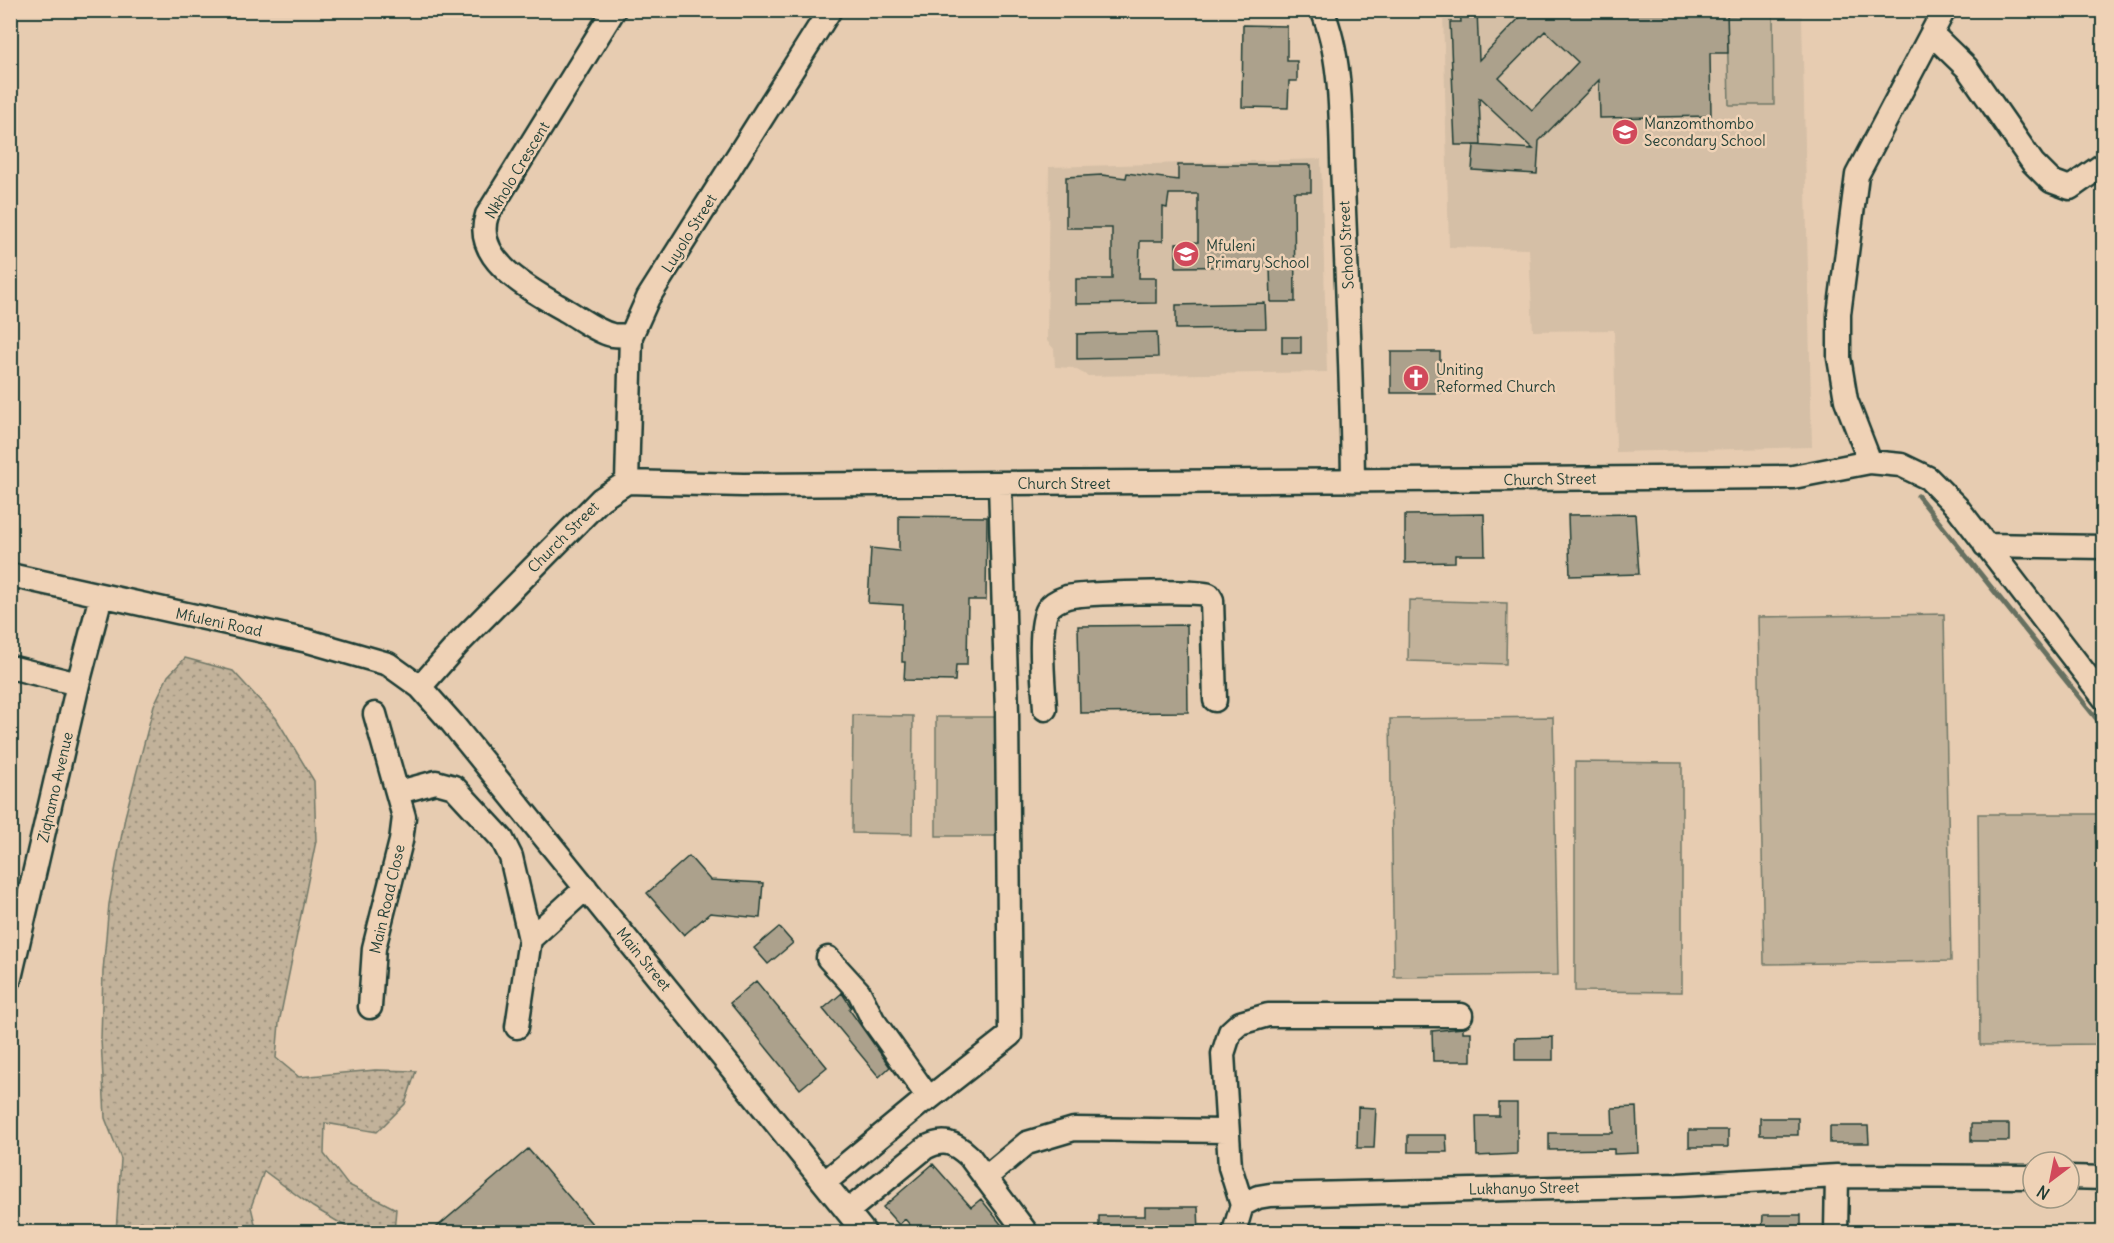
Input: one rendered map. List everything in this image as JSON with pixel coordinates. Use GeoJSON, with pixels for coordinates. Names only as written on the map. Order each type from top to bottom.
{"type":"FeatureCollection","features":[{"type":"Feature","properties":{"kind":"street","name":"Nkholo Crescent"},"geometry":{"type":"LineString","coordinates":[[614,10],[487,215],[484,233],[486,242],[501,266],[536,293],[601,330],[631,336]]}},
{"type":"Feature","properties":{"kind":"street","name":"Luyolo Street"},"geometry":{"type":"LineString","coordinates":[[627,482],[631,336],[648,298],[830,10]]}},
{"type":"Feature","properties":{"kind":"street","name":"School Street"},"geometry":{"type":"LineString","coordinates":[[1322,10],[1331,40],[1339,94],[1353,398],[1353,481]]}},
{"type":"Feature","properties":{"kind":"street"},"geometry":{"type":"LineString","coordinates":[[1870,462],[1846,400],[1839,358],[1839,314],[1857,175],[1944,10]]}},
{"type":"Feature","properties":{"kind":"street"},"geometry":{"type":"LineString","coordinates":[[1932,34],[1967,68],[2018,144],[2052,181],[2070,188],[2103,164]]}},
{"type":"Feature","properties":{"kind":"street","name":"Church Street"},"geometry":{"type":"LineString","coordinates":[[420,687],[459,643],[601,499],[627,482],[743,485],[1000,484],[1793,477],[1870,462],[1901,465],[1928,478],[1957,507],[2103,698]]}},
{"type":"Feature","properties":{"kind":"street"},"geometry":{"type":"LineString","coordinates":[[825,1182],[1010,1035],[1005,653],[1000,484]]}},
{"type":"Feature","properties":{"kind":"street"},"geometry":{"type":"LineString","coordinates":[[1985,544],[2103,547]]}},
{"type":"Feature","properties":{"kind":"street","name":"Mfuleni Road"},"geometry":{"type":"LineString","coordinates":[[10,575],[308,640],[399,669],[420,687]]}},
{"type":"Feature","properties":{"kind":"street"},"geometry":{"type":"LineString","coordinates":[[1045,709],[1042,652],[1047,612],[1056,602],[1066,597],[1095,594],[1206,594],[1212,600],[1215,700]]}},
{"type":"Feature","properties":{"kind":"street","name":"Ziqhamo Avenue"},"geometry":{"type":"LineString","coordinates":[[10,978],[78,684],[101,596]]}},
{"type":"Feature","properties":{"kind":"street"},"geometry":{"type":"LineString","coordinates":[[1005,653],[1042,652]]}},
{"type":"Feature","properties":{"kind":"street"},"geometry":{"type":"LineString","coordinates":[[10,667],[78,684]]}},
{"type":"Feature","properties":{"kind":"street","name":"Main Street"},"geometry":{"type":"LineString","coordinates":[[420,687],[586,888],[864,1233]]}},
{"type":"Feature","properties":{"kind":"street","name":"Main Road Close"},"geometry":{"type":"LineString","coordinates":[[370,1007],[374,948],[403,830],[404,817],[399,792],[375,714]]}},
{"type":"Feature","properties":{"kind":"street"},"geometry":{"type":"LineString","coordinates":[[399,792],[426,783],[445,783],[454,787],[494,829],[511,857],[530,939],[517,1028]]}},
{"type":"Feature","properties":{"kind":"street"},"geometry":{"type":"LineString","coordinates":[[530,939],[586,888]]}},
{"type":"Feature","properties":{"kind":"street"},"geometry":{"type":"LineString","coordinates":[[828,958],[859,992],[873,1020],[928,1095],[927,1100]]}},
{"type":"Feature","properties":{"kind":"street"},"geometry":{"type":"LineString","coordinates":[[1234,1233],[1242,1205],[1230,1167],[1226,1131],[1223,1054],[1230,1032],[1240,1023],[1268,1015],[1461,1015]]}},
{"type":"Feature","properties":{"kind":"street"},"geometry":{"type":"LineString","coordinates":[[986,1178],[1027,1143],[1074,1130],[1226,1131]]}},
{"type":"Feature","properties":{"kind":"street"},"geometry":{"type":"LineString","coordinates":[[848,1211],[901,1167],[938,1142],[959,1147],[986,1178],[1026,1233]]}},
{"type":"Feature","properties":{"kind":"street"},"geometry":{"type":"LineString","coordinates":[[1836,1233],[1837,1176]]}},
{"type":"Feature","properties":{"kind":"street","name":"Lukhanyo Street"},"geometry":{"type":"LineString","coordinates":[[1242,1205],[1258,1197],[1270,1195],[1678,1185],[1837,1176],[2021,1177]]}},
{"type":"Feature","properties":{"kind":"street"},"geometry":{"type":"LineString","coordinates":[[2081,1178],[2103,1178]]}},
{"type":"Feature","properties":{"kind":"shaded area","name":"Manzomthombo Secondary School"},"geometry":{"type":"Polygon","coordinates":[[[1796,10],[1802,17],[1812,447],[1616,452],[1614,330],[1533,331],[1529,249],[1449,247],[1443,11],[1796,10]]]}},
{"type":"Feature","properties":{"kind":"shaded area"},"geometry":{"type":"Polygon","coordinates":[[[1773,15],[1774,105],[1729,105],[1727,16],[1773,15]]]}},
{"type":"Feature","properties":{"kind":"shaded area","name":"Mfuleni Primary School"},"geometry":{"type":"Polygon","coordinates":[[[1321,159],[1327,372],[1088,376],[1073,368],[1055,367],[1054,349],[1047,341],[1049,167],[1321,159]]]}},
{"type":"Feature","properties":{"kind":"shaded area"},"geometry":{"type":"Polygon","coordinates":[[[1409,600],[1507,603],[1506,664],[1408,661],[1409,600]]]}},
{"type":"Feature","properties":{"kind":"shaded area"},"geometry":{"type":"Polygon","coordinates":[[[1944,614],[1951,961],[1764,964],[1758,617],[1944,614]]]}},
{"type":"Feature","properties":{"kind":"shaded area"},"geometry":{"type":"Polygon","coordinates":[[[185,658],[233,671],[276,718],[314,781],[316,841],[279,1023],[276,1058],[299,1077],[375,1070],[416,1071],[405,1104],[377,1132],[325,1123],[324,1154],[347,1184],[396,1209],[394,1232],[355,1232],[313,1207],[264,1171],[251,1207],[257,1232],[116,1232],[121,1159],[105,1118],[101,1039],[103,971],[109,904],[125,817],[154,705],[168,676],[185,658]]]}},
{"type":"Feature","properties":{"kind":"shaded area"},"geometry":{"type":"Polygon","coordinates":[[[853,715],[913,716],[912,834],[852,833],[853,715]]]}},
{"type":"Feature","properties":{"kind":"shaded area"},"geometry":{"type":"Polygon","coordinates":[[[936,717],[998,717],[998,836],[936,836],[936,717]]]}},
{"type":"Feature","properties":{"kind":"shaded area"},"geometry":{"type":"Polygon","coordinates":[[[1553,717],[1558,975],[1394,977],[1390,719],[1553,717]]]}},
{"type":"Feature","properties":{"kind":"shaded area"},"geometry":{"type":"Polygon","coordinates":[[[1575,762],[1682,763],[1682,992],[1575,991],[1575,762]]]}},
{"type":"Feature","properties":{"kind":"shaded area"},"geometry":{"type":"Polygon","coordinates":[[[1978,814],[2103,814],[2103,1044],[1980,1045],[1978,814]]]}},
{"type":"Feature","properties":{"kind":"building"},"geometry":{"type":"Polygon","coordinates":[[[1460,10],[1477,10],[1479,60],[1527,10],[1727,10],[1728,53],[1710,53],[1711,116],[1600,118],[1599,80],[1539,141],[1537,174],[1472,170],[1474,145],[1455,145],[1450,22],[1461,22],[1460,10]],[[1545,31],[1499,78],[1532,110],[1578,62],[1545,31]],[[1479,98],[1481,145],[1474,145],[1533,149],[1479,98]]]}},
{"type":"Feature","properties":{"kind":"building"},"geometry":{"type":"Polygon","coordinates":[[[1243,25],[1287,26],[1287,61],[1297,61],[1297,81],[1289,81],[1288,108],[1242,107],[1243,25]]]}},
{"type":"Feature","properties":{"kind":"building"},"geometry":{"type":"Polygon","coordinates":[[[1178,165],[1311,165],[1311,192],[1294,192],[1295,302],[1271,302],[1270,266],[1176,267],[1176,243],[1198,242],[1198,194],[1169,194],[1167,208],[1163,207],[1163,241],[1140,241],[1139,278],[1156,278],[1156,303],[1076,304],[1076,279],[1112,279],[1112,228],[1066,228],[1066,177],[1102,175],[1126,178],[1127,173],[1178,180],[1178,165]]]}},
{"type":"Feature","properties":{"kind":"building"},"geometry":{"type":"Polygon","coordinates":[[[1265,303],[1266,328],[1176,329],[1176,305],[1265,303]]]}},
{"type":"Feature","properties":{"kind":"building"},"geometry":{"type":"Polygon","coordinates":[[[1157,332],[1158,357],[1077,359],[1077,334],[1157,332]]]}},
{"type":"Feature","properties":{"kind":"building"},"geometry":{"type":"Polygon","coordinates":[[[1282,337],[1301,337],[1301,353],[1282,353],[1282,337]]]}},
{"type":"Feature","properties":{"kind":"building"},"geometry":{"type":"Polygon","coordinates":[[[1391,352],[1440,352],[1440,393],[1391,393],[1391,352]]]}},
{"type":"Feature","properties":{"kind":"building"},"geometry":{"type":"Polygon","coordinates":[[[1484,514],[1485,555],[1455,555],[1455,562],[1405,563],[1405,515],[1484,514]]]}},
{"type":"Feature","properties":{"kind":"building"},"geometry":{"type":"Polygon","coordinates":[[[1635,514],[1639,574],[1570,576],[1568,515],[1635,514]]]}},
{"type":"Feature","properties":{"kind":"building"},"geometry":{"type":"Polygon","coordinates":[[[899,516],[987,517],[986,600],[968,600],[967,665],[956,665],[955,681],[904,680],[903,605],[868,603],[871,548],[899,551],[899,516]]]}},
{"type":"Feature","properties":{"kind":"building"},"geometry":{"type":"Polygon","coordinates":[[[1187,625],[1188,712],[1080,713],[1078,626],[1187,625]]]}},
{"type":"Feature","properties":{"kind":"building"},"geometry":{"type":"Polygon","coordinates":[[[689,856],[710,880],[763,883],[760,918],[710,913],[684,935],[647,893],[689,856]]]}},
{"type":"Feature","properties":{"kind":"building"},"geometry":{"type":"Polygon","coordinates":[[[779,927],[793,943],[768,964],[754,948],[779,927]]]}},
{"type":"Feature","properties":{"kind":"building"},"geometry":{"type":"Polygon","coordinates":[[[756,981],[827,1067],[800,1089],[730,1003],[756,981]]]}},
{"type":"Feature","properties":{"kind":"building"},"geometry":{"type":"Polygon","coordinates":[[[842,993],[851,1007],[849,1009],[890,1067],[879,1077],[823,1009],[842,993]]]}},
{"type":"Feature","properties":{"kind":"building"},"geometry":{"type":"Polygon","coordinates":[[[1463,1028],[1463,1032],[1471,1032],[1471,1061],[1433,1061],[1432,1031],[1463,1028]]]}},
{"type":"Feature","properties":{"kind":"building"},"geometry":{"type":"Polygon","coordinates":[[[1553,1037],[1553,1060],[1515,1060],[1515,1038],[1553,1037]]]}},
{"type":"Feature","properties":{"kind":"building"},"geometry":{"type":"Polygon","coordinates":[[[1499,1103],[1517,1103],[1517,1154],[1477,1156],[1476,1116],[1499,1116],[1499,1103]]]}},
{"type":"Feature","properties":{"kind":"building"},"geometry":{"type":"Polygon","coordinates":[[[1358,1107],[1376,1108],[1374,1148],[1357,1148],[1358,1107]]]}},
{"type":"Feature","properties":{"kind":"building"},"geometry":{"type":"Polygon","coordinates":[[[1636,1107],[1638,1153],[1614,1154],[1614,1149],[1549,1150],[1549,1133],[1613,1133],[1612,1108],[1636,1107]]]}},
{"type":"Feature","properties":{"kind":"building"},"geometry":{"type":"Polygon","coordinates":[[[1760,1118],[1798,1118],[1798,1135],[1760,1135],[1760,1118]]]}},
{"type":"Feature","properties":{"kind":"building"},"geometry":{"type":"Polygon","coordinates":[[[1971,1124],[2009,1124],[2009,1141],[1971,1141],[1971,1124]]]}},
{"type":"Feature","properties":{"kind":"building"},"geometry":{"type":"Polygon","coordinates":[[[1830,1126],[1868,1126],[1869,1143],[1830,1143],[1830,1126]]]}},
{"type":"Feature","properties":{"kind":"building"},"geometry":{"type":"Polygon","coordinates":[[[1689,1130],[1728,1130],[1728,1147],[1689,1147],[1689,1130]]]}},
{"type":"Feature","properties":{"kind":"building"},"geometry":{"type":"Polygon","coordinates":[[[1408,1135],[1446,1135],[1447,1152],[1408,1152],[1408,1135]]]}},
{"type":"Feature","properties":{"kind":"building"},"geometry":{"type":"Polygon","coordinates":[[[528,1149],[600,1233],[430,1233],[528,1149]]]}},
{"type":"Feature","properties":{"kind":"building"},"geometry":{"type":"Polygon","coordinates":[[[933,1164],[971,1207],[981,1199],[1008,1233],[917,1233],[905,1219],[899,1225],[883,1207],[933,1164]]]}},
{"type":"Feature","properties":{"kind":"building"},"geometry":{"type":"Polygon","coordinates":[[[1145,1207],[1198,1207],[1199,1233],[1099,1233],[1099,1216],[1145,1216],[1145,1207]]]}},
{"type":"Feature","properties":{"kind":"building"},"geometry":{"type":"Polygon","coordinates":[[[1763,1215],[1801,1215],[1801,1232],[1762,1233],[1763,1215]]]}},
{"type":"Feature","properties":{"kind":"waterway"},"geometry":{"type":"LineString","coordinates":[[1918,496],[2104,728]]}},
{"type":"Feature","properties":{"kind":"place","name":"Manzomthombo Secondary School"},"geometry":{"type":"Point","coordinates":[1625,132]}},
{"type":"Feature","properties":{"kind":"place","name":"Mfuleni Primary School"},"geometry":{"type":"Point","coordinates":[1186,254]}},
{"type":"Feature","properties":{"kind":"place","name":"Uniting Reformed Church"},"geometry":{"type":"Point","coordinates":[1416,378]}}]}
